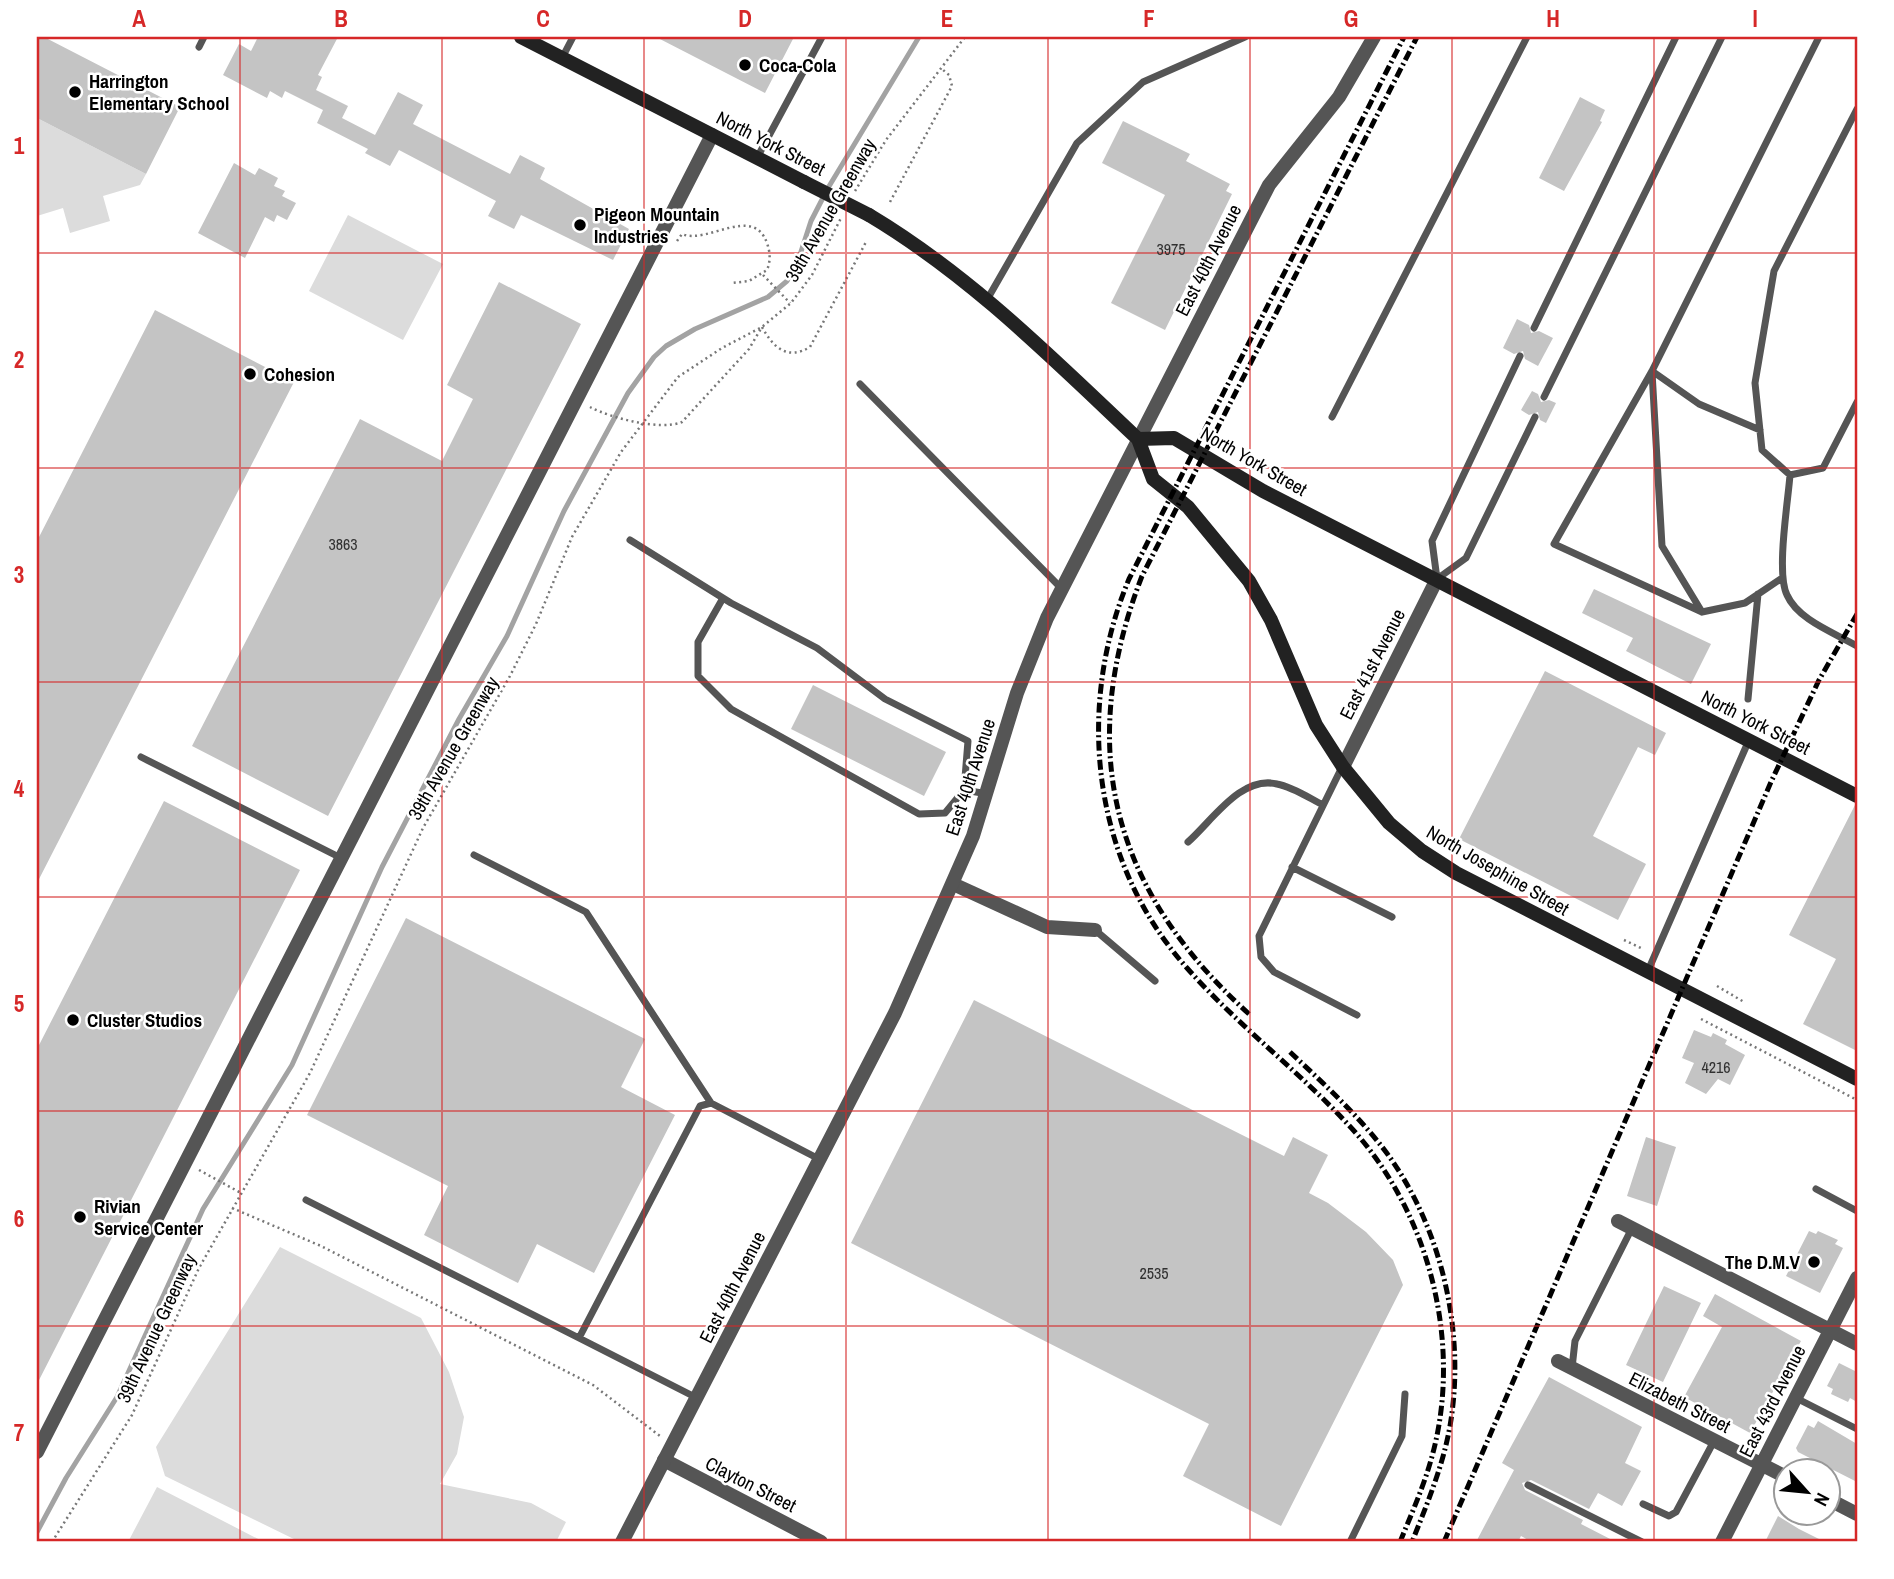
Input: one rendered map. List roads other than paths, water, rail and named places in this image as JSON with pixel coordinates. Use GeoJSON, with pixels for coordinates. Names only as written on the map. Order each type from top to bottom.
{"type":"FeatureCollection","features":[{"type":"Feature","properties":{"kind":"main road","name":"North York Street"},"geometry":{"type":"LineString","coordinates":[[521,37],[869,215],[943,263],[988,298],[1138,439],[1174,438],[1263,491],[1857,796]]}},
{"type":"Feature","properties":{"kind":"main road","name":"North Josephine Street"},"geometry":{"type":"LineString","coordinates":[[1138,439],[1153,479],[1188,507],[1249,580],[1271,621],[1316,725],[1343,766],[1389,823],[1433,858],[1646,973],[1857,1079]]}},
{"type":"Feature","properties":{"kind":"street","name":"East 40th Avenue"},"geometry":{"type":"LineString","coordinates":[[622,1542],[895,1013],[953,884],[988,794],[1024,673],[1062,589],[1269,185],[1339,97],[1374,37]]}},
{"type":"Feature","properties":{"kind":"street"},"geometry":{"type":"LineString","coordinates":[[37,1452],[712,135]]}},
{"type":"Feature","properties":{"kind":"street","name":"East 41st Avenue"},"geometry":{"type":"LineString","coordinates":[[1343,766],[1437,579]]}},
{"type":"Feature","properties":{"kind":"street"},"geometry":{"type":"LineString","coordinates":[[953,884],[1047,927],[1095,930]]}},
{"type":"Feature","properties":{"kind":"street"},"geometry":{"type":"LineString","coordinates":[[1625,1225],[1857,1344]]}},
{"type":"Feature","properties":{"kind":"street","name":"East 43rd Avenue"},"geometry":{"type":"LineString","coordinates":[[1722,1542],[1857,1278]]}},
{"type":"Feature","properties":{"kind":"street","name":"Elizabeth Street"},"geometry":{"type":"LineString","coordinates":[[1558,1361],[1772,1470]]}},
{"type":"Feature","properties":{"kind":"street","name":"Clayton Street"},"geometry":{"type":"LineString","coordinates":[[664,1460],[821,1542]]}},
{"type":"Feature","properties":{"kind":"lane"},"geometry":{"type":"LineString","coordinates":[[199,47],[204,37]]}},
{"type":"Feature","properties":{"kind":"lane"},"geometry":{"type":"LineString","coordinates":[[562,58],[573,37]]}},
{"type":"Feature","properties":{"kind":"lane"},"geometry":{"type":"LineString","coordinates":[[757,158],[822,37]]}},
{"type":"Feature","properties":{"kind":"lane"},"geometry":{"type":"LineString","coordinates":[[988,298],[1077,143],[1143,82],[1245,37]]}},
{"type":"Feature","properties":{"kind":"lane"},"geometry":{"type":"LineString","coordinates":[[1332,417],[1527,37]]}},
{"type":"Feature","properties":{"kind":"lane"},"geometry":{"type":"LineString","coordinates":[[1534,328],[1676,37]]}},
{"type":"Feature","properties":{"kind":"lane"},"geometry":{"type":"LineString","coordinates":[[1544,397],[1721,37]]}},
{"type":"Feature","properties":{"kind":"lane"},"geometry":{"type":"LineString","coordinates":[[1782,578],[1745,603],[1702,612],[1554,544],[1652,372],[1819,37]]}},
{"type":"Feature","properties":{"kind":"lane"},"geometry":{"type":"LineString","coordinates":[[1790,475],[1762,450],[1755,383],[1774,271],[1857,109]]}},
{"type":"Feature","properties":{"kind":"lane"},"geometry":{"type":"LineString","coordinates":[[1520,356],[1432,541],[1437,579],[1466,558],[1535,417]]}},
{"type":"Feature","properties":{"kind":"lane"},"geometry":{"type":"LineString","coordinates":[[1652,372],[1699,404],[1760,430]]}},
{"type":"Feature","properties":{"kind":"lane"},"geometry":{"type":"LineString","coordinates":[[1652,372],[1662,546],[1702,612]]}},
{"type":"Feature","properties":{"kind":"lane"},"geometry":{"type":"LineString","coordinates":[[860,384],[1062,589]]}},
{"type":"Feature","properties":{"kind":"lane"},"geometry":{"type":"LineString","coordinates":[[1790,475],[1824,468],[1857,402]]}},
{"type":"Feature","properties":{"kind":"lane"},"geometry":{"type":"LineString","coordinates":[[1790,475],[1782,578],[1787,596],[1805,615],[1857,646]]}},
{"type":"Feature","properties":{"kind":"lane"},"geometry":{"type":"LineString","coordinates":[[629,540],[723,598],[817,648],[885,699],[968,741],[964,790],[945,813],[919,814],[731,709],[698,676],[698,642],[723,598]]}},
{"type":"Feature","properties":{"kind":"lane"},"geometry":{"type":"LineString","coordinates":[[1748,699],[1758,594]]}},
{"type":"Feature","properties":{"kind":"lane"},"geometry":{"type":"LineString","coordinates":[[1646,973],[1749,740]]}},
{"type":"Feature","properties":{"kind":"lane"},"geometry":{"type":"LineString","coordinates":[[141,757],[341,858]]}},
{"type":"Feature","properties":{"kind":"lane"},"geometry":{"type":"LineString","coordinates":[[1343,766],[1259,936],[1261,957],[1274,972],[1357,1015]]}},
{"type":"Feature","properties":{"kind":"lane"},"geometry":{"type":"LineString","coordinates":[[1188,842],[1247,787],[1261,782],[1278,784],[1323,805]]}},
{"type":"Feature","properties":{"kind":"lane"},"geometry":{"type":"LineString","coordinates":[[964,790],[988,794]]}},
{"type":"Feature","properties":{"kind":"lane"},"geometry":{"type":"LineString","coordinates":[[474,855],[586,912],[711,1103],[820,1159]]}},
{"type":"Feature","properties":{"kind":"lane"},"geometry":{"type":"LineString","coordinates":[[1292,867],[1392,917]]}},
{"type":"Feature","properties":{"kind":"lane"},"geometry":{"type":"LineString","coordinates":[[1095,930],[1155,981]]}},
{"type":"Feature","properties":{"kind":"lane"},"geometry":{"type":"LineString","coordinates":[[579,1338],[700,1106],[711,1103]]}},
{"type":"Feature","properties":{"kind":"lane"},"geometry":{"type":"LineString","coordinates":[[1816,1189],[1857,1211]]}},
{"type":"Feature","properties":{"kind":"lane"},"geometry":{"type":"LineString","coordinates":[[306,1200],[697,1398]]}},
{"type":"Feature","properties":{"kind":"lane"},"geometry":{"type":"LineString","coordinates":[[1572,1368],[1575,1341],[1625,1225]]}},
{"type":"Feature","properties":{"kind":"lane"},"geometry":{"type":"LineString","coordinates":[[1350,1542],[1402,1436],[1405,1394]]}},
{"type":"Feature","properties":{"kind":"lane"},"geometry":{"type":"LineString","coordinates":[[1796,1398],[1857,1429]]}},
{"type":"Feature","properties":{"kind":"lane"},"geometry":{"type":"LineString","coordinates":[[1643,1504],[1669,1517],[1676,1512],[1714,1441]]}},
{"type":"Feature","properties":{"kind":"lane"},"geometry":{"type":"LineString","coordinates":[[1528,1485],[1642,1542]]}},
{"type":"Feature","properties":{"kind":"waterway"},"geometry":{"type":"LineString","coordinates":[[37,1532],[66,1478],[117,1397],[203,1209],[292,1065],[382,867],[459,719],[507,636],[564,511],[628,393],[654,357],[666,346],[695,329],[768,297],[787,281],[797,264],[811,221],[828,188],[919,37]]}},
{"type":"Feature","properties":{"kind":"railway"},"geometry":{"type":"LineString","coordinates":[[1400,1542],[1421,1491],[1440,1418],[1443,1374],[1441,1330],[1434,1287],[1421,1245],[1404,1204],[1382,1167],[1355,1132],[1207,990],[1155,926],[1130,881],[1113,832],[1102,782],[1099,731],[1102,679],[1112,628],[1129,579],[1404,37]]}},
{"type":"Feature","properties":{"kind":"railway"},"geometry":{"type":"LineString","coordinates":[[1249,1014],[1202,967],[1165,918],[1137,867],[1119,813],[1110,758],[1111,700],[1122,639],[1142,576],[1417,37]]}},
{"type":"Feature","properties":{"kind":"railway"},"geometry":{"type":"LineString","coordinates":[[1444,1542],[1771,782],[1819,680],[1857,614]]}},
{"type":"Feature","properties":{"kind":"railway"},"geometry":{"type":"LineString","coordinates":[[1290,1052],[1328,1088],[1386,1152],[1422,1214],[1445,1283],[1452,1318],[1455,1355],[1450,1426],[1439,1470],[1412,1542]]}},
{"type":"Feature","properties":{"kind":"place","name":"Coca-Cola"},"geometry":{"type":"Point","coordinates":[745,65]}},
{"type":"Feature","properties":{"kind":"place","name":"Harrington Elementary School"},"geometry":{"type":"Point","coordinates":[75,92]}},
{"type":"Feature","properties":{"kind":"place","name":"Pigeon Mountain Industries"},"geometry":{"type":"Point","coordinates":[580,225]}},
{"type":"Feature","properties":{"kind":"place","name":"Cohesion"},"geometry":{"type":"Point","coordinates":[250,374]}},
{"type":"Feature","properties":{"kind":"place","name":"Cluster Studios"},"geometry":{"type":"Point","coordinates":[73,1020]}},
{"type":"Feature","properties":{"kind":"place","name":"Rivian Service Center"},"geometry":{"type":"Point","coordinates":[80,1217]}},
{"type":"Feature","properties":{"kind":"place","name":"The D.M.V"},"geometry":{"type":"Point","coordinates":[1814,1262]}}]}
